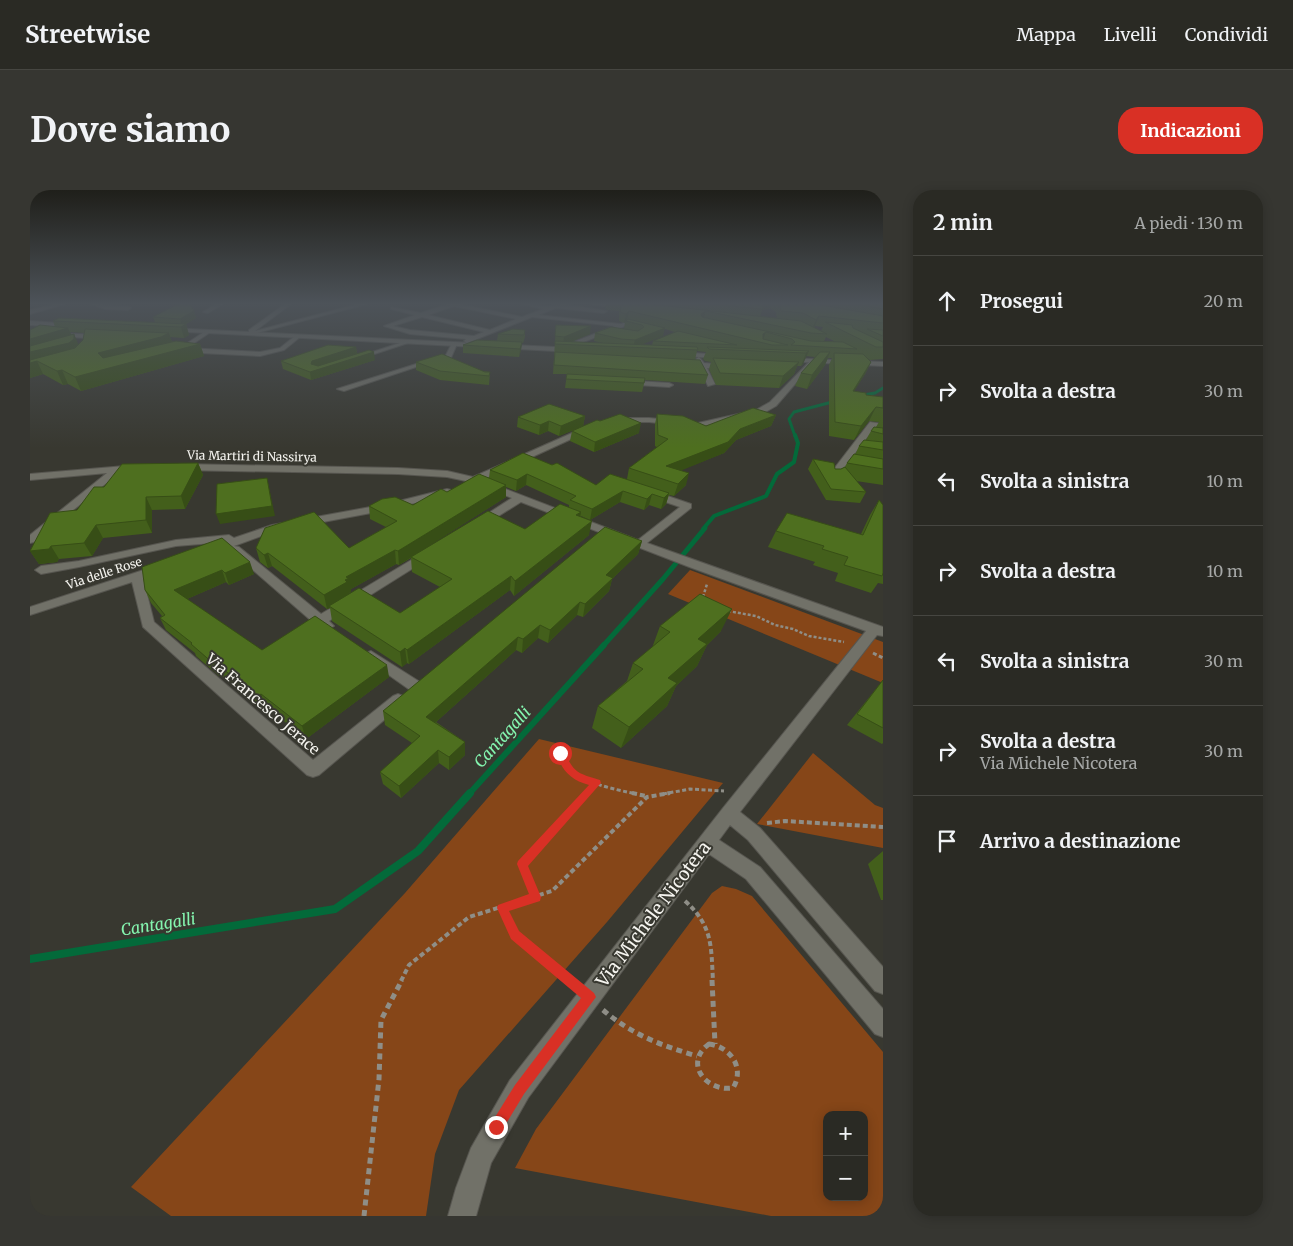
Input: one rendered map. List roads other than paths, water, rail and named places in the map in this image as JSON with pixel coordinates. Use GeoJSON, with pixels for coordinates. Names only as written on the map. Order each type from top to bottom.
{"type":"FeatureCollection","features":[{"type":"Feature","properties":{"kind":"street"},"geometry":{"type":"LineString","coordinates":[[218,352],[260,354],[269,352]]}},
{"type":"Feature","properties":{"kind":"street"},"geometry":{"type":"LineString","coordinates":[[346,362],[374,352]]}},
{"type":"Feature","properties":{"kind":"street"},"geometry":{"type":"LineString","coordinates":[[447,358],[451,352]]}},
{"type":"Feature","properties":{"kind":"street"},"geometry":{"type":"LineString","coordinates":[[694,352],[702,355],[710,352]]}},
{"type":"Feature","properties":{"kind":"street"},"geometry":{"type":"LineString","coordinates":[[670,354],[736,357]]}},
{"type":"Feature","properties":{"kind":"street"},"geometry":{"type":"LineString","coordinates":[[702,355],[702,365],[710,384]]}},
{"type":"Feature","properties":{"kind":"street"},"geometry":{"type":"LineString","coordinates":[[858,356],[872,364]]}},
{"type":"Feature","properties":{"kind":"street"},"geometry":{"type":"LineString","coordinates":[[447,358],[446,361],[471,370]]}},
{"type":"Feature","properties":{"kind":"street"},"geometry":{"type":"LineString","coordinates":[[341,389],[436,359],[447,358]]}},
{"type":"Feature","properties":{"kind":"street"},"geometry":{"type":"LineString","coordinates":[[775,359],[883,364]]}},
{"type":"Feature","properties":{"kind":"street"},"geometry":{"type":"LineString","coordinates":[[201,554],[272,528],[387,507],[449,492],[604,422],[649,420],[698,425],[759,412],[773,404],[794,380],[798,370],[812,361]]}},
{"type":"Feature","properties":{"kind":"street"},"geometry":{"type":"LineString","coordinates":[[672,364],[738,367]]}},
{"type":"Feature","properties":{"kind":"street"},"geometry":{"type":"LineString","coordinates":[[697,375],[716,376]]}},
{"type":"Feature","properties":{"kind":"street"},"geometry":{"type":"LineString","coordinates":[[784,380],[794,380]]}},
{"type":"Feature","properties":{"kind":"street"},"geometry":{"type":"LineString","coordinates":[[616,383],[669,385]]}},
{"type":"Feature","properties":{"kind":"street"},"geometry":{"type":"LineString","coordinates":[[833,476],[846,464],[853,449],[869,437],[873,424],[883,426]]}},
{"type":"Feature","properties":{"kind":"street"},"geometry":{"type":"LineString","coordinates":[[853,449],[868,452]]}},
{"type":"Feature","properties":{"kind":"street","name":"Via Martiri di Nassirya"},"geometry":{"type":"LineString","coordinates":[[166,467],[398,471],[447,474],[474,480],[711,572],[879,631]]}},
{"type":"Feature","properties":{"kind":"street"},"geometry":{"type":"LineString","coordinates":[[30,477],[147,468]]}},
{"type":"Feature","properties":{"kind":"street"},"geometry":{"type":"LineString","coordinates":[[30,540],[118,469]]}},
{"type":"Feature","properties":{"kind":"street"},"geometry":{"type":"LineString","coordinates":[[634,488],[687,506],[639,544]]}},
{"type":"Feature","properties":{"kind":"street"},"geometry":{"type":"LineString","coordinates":[[464,533],[520,498]]}},
{"type":"Feature","properties":{"kind":"street"},"geometry":{"type":"LineString","coordinates":[[589,543],[604,531]]}},
{"type":"Feature","properties":{"kind":"street"},"geometry":{"type":"LineString","coordinates":[[41,570],[79,564],[176,543],[250,536]]}},
{"type":"Feature","properties":{"kind":"street"},"geometry":{"type":"LineString","coordinates":[[229,544],[336,632]]}},
{"type":"Feature","properties":{"kind":"street"},"geometry":{"type":"LineString","coordinates":[[320,620],[438,548]]}},
{"type":"Feature","properties":{"kind":"street","name":"Via delle Rose"},"geometry":{"type":"LineString","coordinates":[[30,611],[174,564]]}},
{"type":"Feature","properties":{"kind":"street","name":"Via Francesco Jerace"},"geometry":{"type":"LineString","coordinates":[[137,577],[148,624],[313,770],[419,683],[360,648]]}},
{"type":"Feature","properties":{"kind":"street","name":"Via Michele Nicotera"},"geometry":{"type":"LineString","coordinates":[[462,1216],[480,1157],[519,1089],[707,843],[737,819],[744,795],[861,648],[879,631]]}},
{"type":"Feature","properties":{"kind":"street"},"geometry":{"type":"LineString","coordinates":[[737,819],[881,979]]}},
{"type":"Feature","properties":{"kind":"street"},"geometry":{"type":"LineString","coordinates":[[707,843],[753,873],[883,1026]]}},
{"type":"Feature","properties":{"kind":"waterway","name":"Cantagalli"},"geometry":{"type":"LineString","coordinates":[[858,396],[875,393],[883,388]]}},
{"type":"Feature","properties":{"kind":"waterway","name":"Cantagalli"},"geometry":{"type":"LineString","coordinates":[[795,436],[789,419],[794,412],[836,401]]}},
{"type":"Feature","properties":{"kind":"waterway","name":"Cantagalli"},"geometry":{"type":"LineString","coordinates":[[703,529],[714,516],[766,496],[777,474],[794,462],[798,443],[795,435]]}},
{"type":"Feature","properties":{"kind":"waterway","name":"Cantagalli"},"geometry":{"type":"LineString","coordinates":[[603,646],[663,579],[705,528]]}},
{"type":"Feature","properties":{"kind":"waterway","name":"Cantagalli"},"geometry":{"type":"LineString","coordinates":[[469,794],[604,645]]}},
{"type":"Feature","properties":{"kind":"waterway","name":"Cantagalli"},"geometry":{"type":"LineString","coordinates":[[30,959],[335,909],[418,851],[470,793]]}}]}
